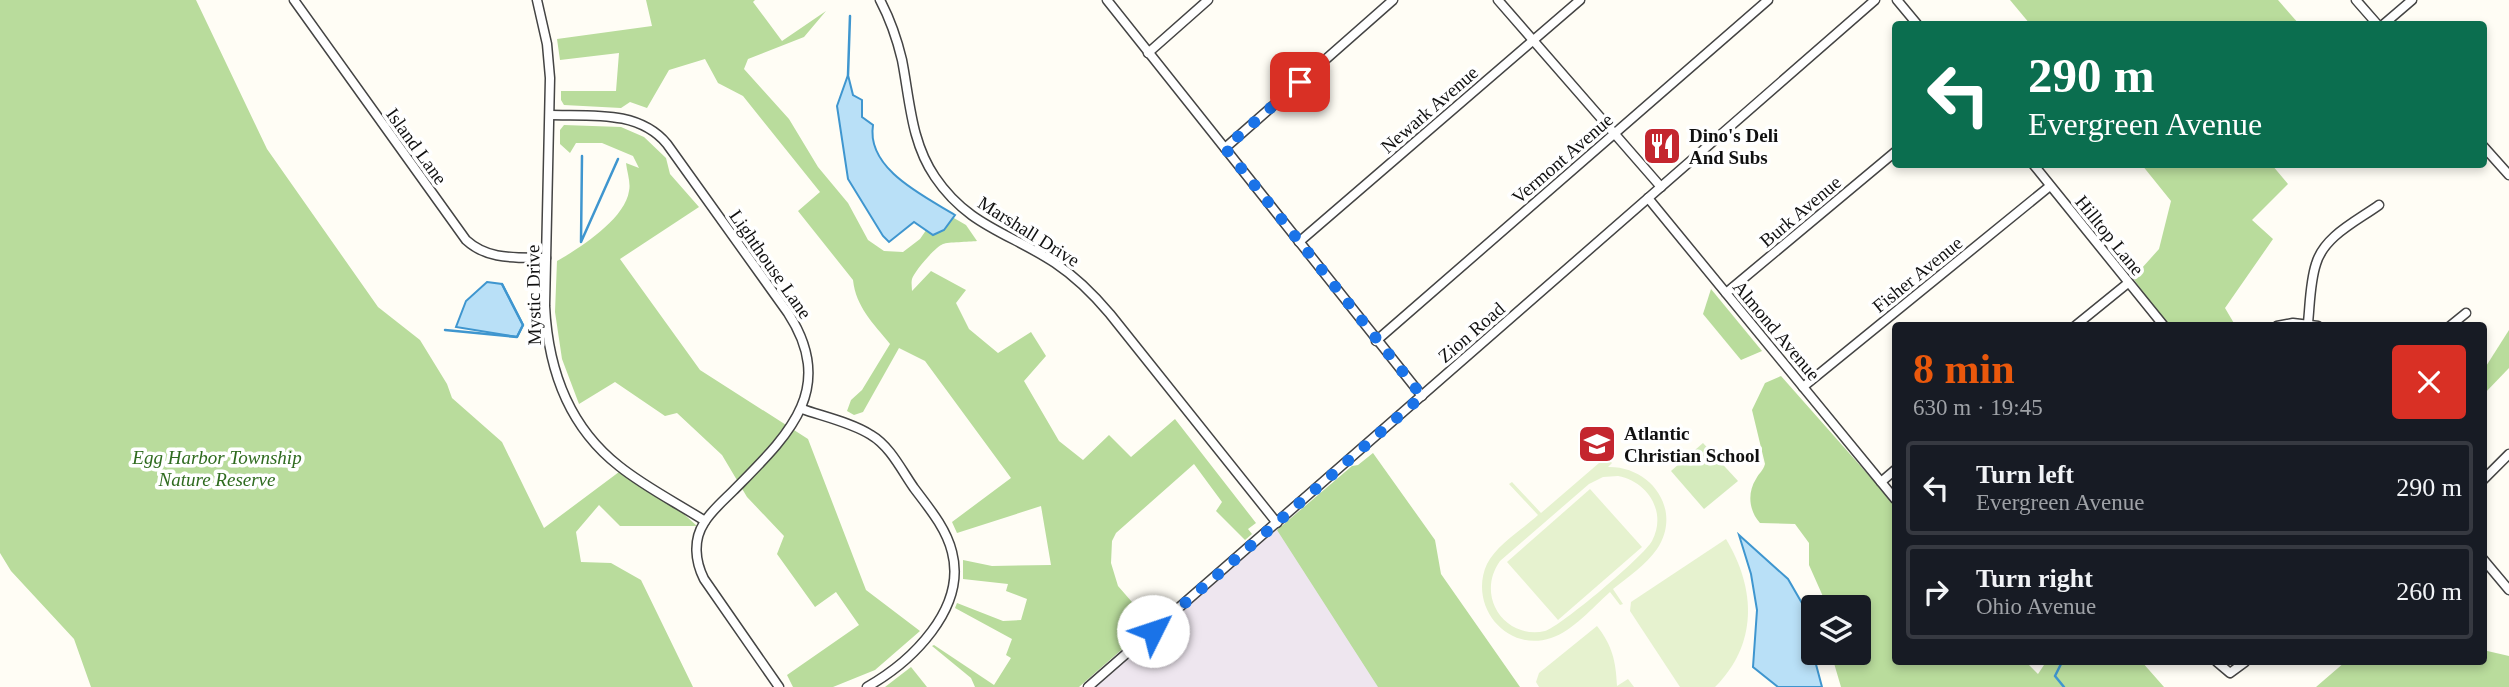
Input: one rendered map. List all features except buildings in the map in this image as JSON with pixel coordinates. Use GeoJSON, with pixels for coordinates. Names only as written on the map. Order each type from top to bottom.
{"type":"FeatureCollection","features":[{"type":"Feature","properties":{"kind":"street","name":"Island Lane"},"geometry":{"type":"LineString","coordinates":[[294,0],[466,240],[493,256],[546,258]]}},
{"type":"Feature","properties":{"kind":"street","name":"Mystic Drive"},"geometry":{"type":"LineString","coordinates":[[537,0],[549,59],[551,115],[545,306],[550,355],[564,396],[599,448],[619,467],[705,521]]}},
{"type":"Feature","properties":{"kind":"street","name":"Marshall Drive"},"geometry":{"type":"LineString","coordinates":[[880,0],[899,47],[916,138],[928,166],[945,191],[977,220],[1056,263],[1085,287],[1110,314],[1277,523]]}},
{"type":"Feature","properties":{"kind":"street"},"geometry":{"type":"LineString","coordinates":[[1107,0],[1422,396]]}},
{"type":"Feature","properties":{"kind":"street"},"geometry":{"type":"LineString","coordinates":[[1148,53],[1208,0]]}},
{"type":"Feature","properties":{"kind":"street"},"geometry":{"type":"LineString","coordinates":[[1225,148],[1394,0]]}},
{"type":"Feature","properties":{"kind":"street"},"geometry":{"type":"LineString","coordinates":[[1498,0],[1661,187]]}},
{"type":"Feature","properties":{"kind":"street","name":"Newark Avenue"},"geometry":{"type":"LineString","coordinates":[[1299,242],[1580,0]]}},
{"type":"Feature","properties":{"kind":"street","name":"Vermont Avenue"},"geometry":{"type":"LineString","coordinates":[[1376,341],[1768,0]]}},
{"type":"Feature","properties":{"kind":"street","name":"Zion Road"},"geometry":{"type":"LineString","coordinates":[[1088,687],[1875,0]]}},
{"type":"Feature","properties":{"kind":"street"},"geometry":{"type":"LineString","coordinates":[[1897,0],[1914,21]]}},
{"type":"Feature","properties":{"kind":"street"},"geometry":{"type":"LineString","coordinates":[[2356,0],[2374,21]]}},
{"type":"Feature","properties":{"kind":"street"},"geometry":{"type":"LineString","coordinates":[[2388,21],[2412,0]]}},
{"type":"Feature","properties":{"kind":"street","name":"Lighthouse Lane"},"geometry":{"type":"LineString","coordinates":[[551,115],[633,120],[663,139],[796,326],[807,362],[807,383],[802,409],[786,436],[705,521]]}},
{"type":"Feature","properties":{"kind":"street"},"geometry":{"type":"LineString","coordinates":[[2487,151],[2509,176]]}},
{"type":"Feature","properties":{"kind":"street","name":"Burk Avenue"},"geometry":{"type":"LineString","coordinates":[[1726,293],[1892,155]]}},
{"type":"Feature","properties":{"kind":"street","name":"Hilltop Lane"},"geometry":{"type":"LineString","coordinates":[[2036,168],[2161,322]]}},
{"type":"Feature","properties":{"kind":"street","name":"Fisher Avenue"},"geometry":{"type":"LineString","coordinates":[[1803,387],[2050,186]]}},
{"type":"Feature","properties":{"kind":"street","name":"Almond Avenue"},"geometry":{"type":"LineString","coordinates":[[1648,198],[1892,495]]}},
{"type":"Feature","properties":{"kind":"street"},"geometry":{"type":"LineString","coordinates":[[2308,322],[2313,279],[2319,256],[2330,241],[2379,205]]}},
{"type":"Feature","properties":{"kind":"street"},"geometry":{"type":"LineString","coordinates":[[2080,322],[2128,283]]}},
{"type":"Feature","properties":{"kind":"street"},"geometry":{"type":"LineString","coordinates":[[2455,322],[2466,313]]}},
{"type":"Feature","properties":{"kind":"street"},"geometry":{"type":"LineString","coordinates":[[802,409],[868,432],[882,443],[939,522],[953,555],[952,588],[933,628],[910,656],[867,687]]}},
{"type":"Feature","properties":{"kind":"street"},"geometry":{"type":"LineString","coordinates":[[2487,476],[2509,454]]}},
{"type":"Feature","properties":{"kind":"street"},"geometry":{"type":"LineString","coordinates":[[1881,482],[1892,473]]}},
{"type":"Feature","properties":{"kind":"street"},"geometry":{"type":"LineString","coordinates":[[705,521],[697,543],[697,559],[702,576],[779,687]]}},
{"type":"Feature","properties":{"kind":"street"},"geometry":{"type":"LineString","coordinates":[[2487,564],[2509,590]]}},
{"type":"Feature","properties":{"kind":"street"},"geometry":{"type":"LineString","coordinates":[[2221,665],[2230,673],[2241,665]]}},
{"type":"Feature","properties":{"kind":"shaded area"},"geometry":{"type":"Polygon","coordinates":[[[1301,509],[1446,687],[1092,687],[1301,509]]]}},
{"type":"Feature","properties":{"kind":"green space","name":"Egg Harbor Township Nature Reserve"},"geometry":{"type":"Polygon","coordinates":[[[0,0],[196,0],[267,149],[378,307],[420,340],[447,384],[452,398],[502,442],[544,528],[623,469],[664,496],[697,526],[620,526],[599,505],[576,532],[581,562],[611,563],[641,580],[693,687],[91,687],[74,639],[11,571],[0,553],[0,0]]]}},
{"type":"Feature","properties":{"kind":"green space"},"geometry":{"type":"Polygon","coordinates":[[[646,0],[755,0],[753,2],[782,41],[826,11],[804,37],[748,59],[744,69],[789,119],[818,167],[848,203],[868,240],[884,251],[903,252],[920,239],[940,210],[966,225],[977,241],[939,246],[914,276],[912,291],[931,271],[966,290],[956,303],[969,329],[998,353],[1031,332],[1046,356],[1024,381],[1059,441],[1083,460],[1109,435],[1131,457],[1175,419],[1256,523],[1248,529],[1252,534],[1245,540],[1216,511],[1222,502],[1194,464],[1116,533],[1112,541],[1111,563],[1118,586],[1145,617],[1144,630],[1079,687],[975,687],[971,678],[932,646],[994,685],[1011,658],[1006,655],[1012,639],[955,608],[957,603],[1003,621],[1021,620],[1027,599],[1006,591],[1008,584],[963,579],[963,560],[992,566],[1051,565],[1041,506],[957,533],[952,522],[1011,478],[925,361],[899,348],[863,412],[854,415],[847,411],[851,400],[862,390],[890,344],[862,307],[853,280],[798,211],[820,192],[743,96],[718,83],[705,59],[669,70],[647,108],[630,102],[621,108],[564,105],[561,91],[616,91],[619,53],[560,60],[557,39],[652,26],[646,0]]]}},
{"type":"Feature","properties":{"kind":"green space"},"geometry":{"type":"Polygon","coordinates":[[[2010,0],[2278,0],[2296,21],[2028,21],[2010,0]]]}},
{"type":"Feature","properties":{"kind":"green space"},"geometry":{"type":"Polygon","coordinates":[[[564,125],[621,127],[644,137],[666,158],[670,174],[699,207],[620,259],[700,370],[808,439],[866,590],[920,631],[875,670],[833,687],[793,687],[787,675],[859,625],[836,592],[815,607],[777,554],[784,536],[747,497],[722,455],[677,413],[665,416],[615,382],[579,404],[562,359],[555,312],[557,261],[589,241],[611,222],[626,202],[629,191],[626,163],[639,168],[633,156],[602,143],[576,143],[570,153],[560,144],[560,130],[564,125]]]}},
{"type":"Feature","properties":{"kind":"green space"},"geometry":{"type":"Polygon","coordinates":[[[2144,168],[2275,168],[2288,184],[2252,220],[2273,239],[2225,308],[2233,322],[2163,322],[2133,278],[2159,249],[2171,201],[2144,168]]]}},
{"type":"Feature","properties":{"kind":"green space"},"geometry":{"type":"Polygon","coordinates":[[[1711,289],[1762,351],[1741,360],[1703,314],[1711,289]]]}},
{"type":"Feature","properties":{"kind":"green space"},"geometry":{"type":"Polygon","coordinates":[[[2509,330],[2509,368],[2487,391],[2487,365],[2509,330]]]}},
{"type":"Feature","properties":{"kind":"green space"},"geometry":{"type":"Polygon","coordinates":[[[1781,376],[1892,502],[1892,665],[2029,665],[2038,674],[2044,665],[2145,665],[2164,687],[1841,687],[1835,665],[1871,665],[1871,595],[1822,595],[1809,565],[1809,543],[1795,524],[1760,523],[1756,518],[1751,490],[1765,464],[1752,410],[1765,383],[1781,376]]]}},
{"type":"Feature","properties":{"kind":"green space"},"geometry":{"type":"Polygon","coordinates":[[[1703,443],[1738,481],[1704,509],[1671,471],[1703,443]]]}},
{"type":"Feature","properties":{"kind":"green space"},"geometry":{"type":"Polygon","coordinates":[[[1373,453],[1435,540],[1441,574],[1520,687],[1378,687],[1277,530],[1352,466],[1358,465],[1373,453]]]}},
{"type":"Feature","properties":{"kind":"green space"},"geometry":{"type":"Polygon","coordinates":[[[1606,457],[1612,463],[1608,467],[1624,469],[1649,482],[1664,506],[1666,520],[1664,534],[1653,555],[1613,589],[1623,604],[1620,605],[1610,592],[1567,630],[1551,638],[1535,641],[1519,639],[1495,622],[1487,609],[1482,580],[1487,564],[1497,550],[1538,515],[1509,484],[1512,482],[1541,513],[1606,457]],[[1618,476],[1603,477],[1589,484],[1500,561],[1494,572],[1491,590],[1495,607],[1504,619],[1523,631],[1545,631],[1554,627],[1619,575],[1646,549],[1656,530],[1656,510],[1646,492],[1629,479],[1618,476]]]}},
{"type":"Feature","properties":{"kind":"green space"},"geometry":{"type":"Polygon","coordinates":[[[1590,489],[1642,547],[1558,620],[1507,562],[1590,489]]]}},
{"type":"Feature","properties":{"kind":"green space"},"geometry":{"type":"Polygon","coordinates":[[[1726,539],[1743,577],[1747,596],[1745,634],[1739,653],[1715,687],[1680,687],[1630,611],[1631,602],[1726,539]]]}},
{"type":"Feature","properties":{"kind":"green space"},"geometry":{"type":"Polygon","coordinates":[[[1597,626],[1612,654],[1617,686],[1628,679],[1634,687],[1539,687],[1536,682],[1539,673],[1597,626]]]}},
{"type":"Feature","properties":{"kind":"green space"},"geometry":{"type":"Polygon","coordinates":[[[2487,651],[2509,656],[2509,687],[2316,687],[2342,665],[2487,665],[2487,651]]]}},
{"type":"Feature","properties":{"kind":"green space"},"geometry":{"type":"Polygon","coordinates":[[[911,667],[927,687],[885,687],[911,667]]]}},
{"type":"Feature","properties":{"kind":"water"},"geometry":{"type":"Polygon","coordinates":[[[848,75],[853,95],[862,100],[862,117],[873,125],[873,141],[878,155],[888,168],[914,190],[955,215],[944,230],[933,235],[914,222],[889,242],[883,236],[848,179],[837,106],[848,75]]]}},
{"type":"Feature","properties":{"kind":"water"},"geometry":{"type":"Polygon","coordinates":[[[487,282],[502,284],[523,325],[517,337],[456,327],[466,301],[487,282]]]}},
{"type":"Feature","properties":{"kind":"water"},"geometry":{"type":"Polygon","coordinates":[[[1739,535],[1788,579],[1801,601],[1801,665],[1816,665],[1822,687],[1778,687],[1753,667],[1757,610],[1751,574],[1739,535]]]}},
{"type":"Feature","properties":{"kind":"waterway"},"geometry":{"type":"LineString","coordinates":[[848,75],[850,16]]}},
{"type":"Feature","properties":{"kind":"waterway"},"geometry":{"type":"LineString","coordinates":[[582,156],[581,242],[618,159]]}},
{"type":"Feature","properties":{"kind":"waterway"},"geometry":{"type":"LineString","coordinates":[[445,330],[517,337],[523,325],[502,284]]}},
{"type":"Feature","properties":{"kind":"waterway"},"geometry":{"type":"LineString","coordinates":[[2060,665],[2055,676],[2064,687]]}},
{"type":"Feature","properties":{"kind":"place","name":"Dino's Deli And Subs"},"geometry":{"type":"Point","coordinates":[1662,146]}},
{"type":"Feature","properties":{"kind":"place","name":"Atlantic Christian School"},"geometry":{"type":"Point","coordinates":[1597,444]}},
{"type":"Feature","properties":{"kind":"route"},"geometry":{"type":"LineString","coordinates":[[1153,631],[1422,396],[1225,148],[1300,82]]}}]}
